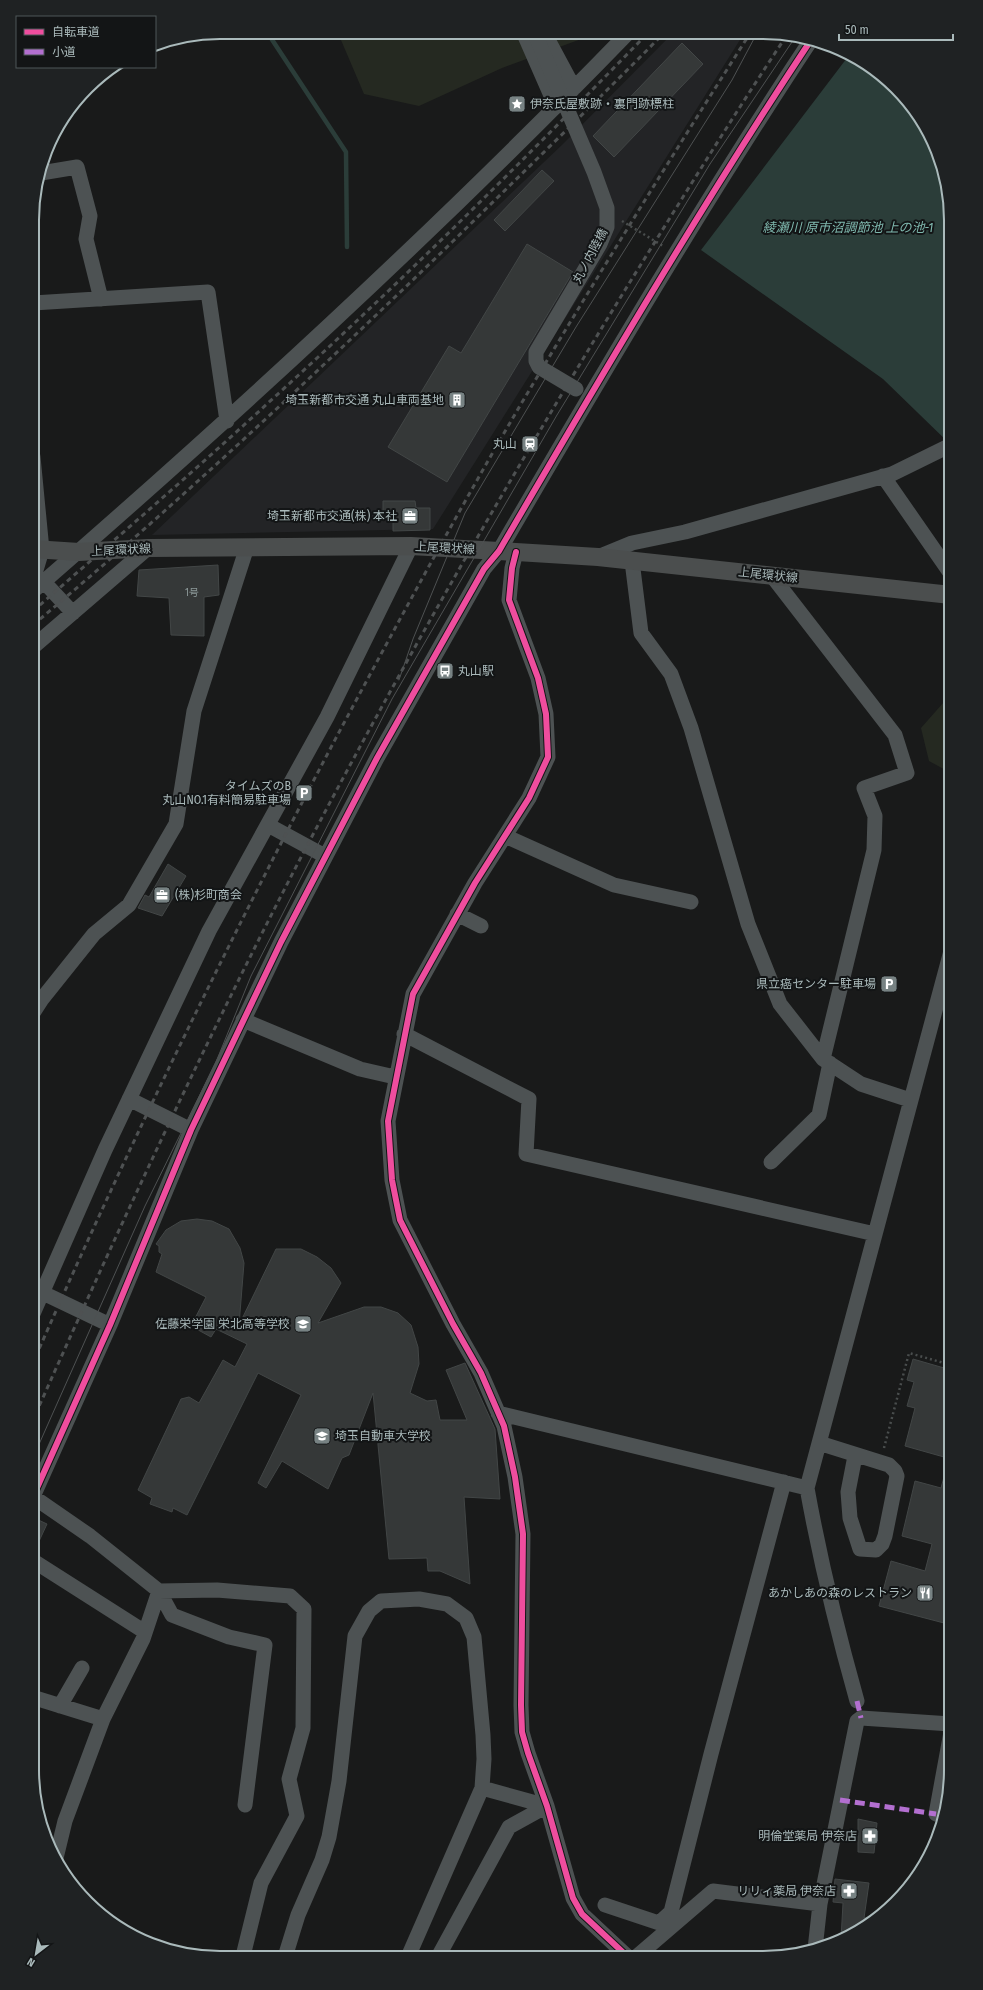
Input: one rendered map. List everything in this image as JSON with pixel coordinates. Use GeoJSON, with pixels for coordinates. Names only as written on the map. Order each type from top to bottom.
{"type":"FeatureCollection","features":[{"type":"Feature","properties":{"kind":"main road","name":"上尾環状線"},"geometry":{"type":"LineString","coordinates":[[39,549],[78,552],[148,548],[411,546],[598,557],[944,594]]}},
{"type":"Feature","properties":{"kind":"street"},"geometry":{"type":"LineString","coordinates":[[526,39],[556,107]]}},
{"type":"Feature","properties":{"kind":"street","name":"丸ノ内陸橋"},"geometry":{"type":"LineString","coordinates":[[537,39],[594,172],[607,208],[607,227],[602,240],[536,352],[536,361],[539,367],[582,393]]}},
{"type":"Feature","properties":{"kind":"street"},"geometry":{"type":"LineString","coordinates":[[548,39],[574,88]]}},
{"type":"Feature","properties":{"kind":"street"},"geometry":{"type":"LineString","coordinates":[[39,582],[78,552],[227,421],[364,293],[556,107],[621,39]]}},
{"type":"Feature","properties":{"kind":"street"},"geometry":{"type":"LineString","coordinates":[[39,1484],[110,1325],[191,1130],[280,942],[377,758],[484,569],[507,551],[582,393],[676,254],[773,98],[809,45]]}},
{"type":"Feature","properties":{"kind":"street"},"geometry":{"type":"LineString","coordinates":[[45,172],[77,167],[90,216],[86,239],[102,299]]}},
{"type":"Feature","properties":{"kind":"street"},"geometry":{"type":"LineString","coordinates":[[39,303],[208,292],[227,421]]}},
{"type":"Feature","properties":{"kind":"street"},"geometry":{"type":"LineString","coordinates":[[598,557],[632,543],[685,532],[892,474],[944,448]]}},
{"type":"Feature","properties":{"kind":"street"},"geometry":{"type":"LineString","coordinates":[[883,476],[944,564]]}},
{"type":"Feature","properties":{"kind":"street"},"geometry":{"type":"LineString","coordinates":[[39,1301],[129,1099],[224,901],[268,825],[326,717],[411,546]]}},
{"type":"Feature","properties":{"kind":"street"},"geometry":{"type":"LineString","coordinates":[[39,1003],[94,934],[128,905],[176,824],[194,711],[247,547]]}},
{"type":"Feature","properties":{"kind":"street"},"geometry":{"type":"LineString","coordinates":[[39,642],[148,548]]}},
{"type":"Feature","properties":{"kind":"street"},"geometry":{"type":"LineString","coordinates":[[507,551],[512,568],[509,600],[538,678],[546,714],[548,757],[529,798],[458,914],[413,994],[395,1077],[388,1121],[392,1180],[400,1220],[453,1324],[481,1373],[504,1426],[523,1534],[522,1732],[547,1806],[573,1898],[582,1914],[622,1951]]}},
{"type":"Feature","properties":{"kind":"street"},"geometry":{"type":"LineString","coordinates":[[632,561],[641,633],[671,674],[691,728],[748,924],[780,1004],[826,1061],[861,1084],[910,1100]]}},
{"type":"Feature","properties":{"kind":"street"},"geometry":{"type":"LineString","coordinates":[[771,1162],[818,1115],[826,1061],[874,850],[875,816],[864,788],[907,773],[895,734],[772,576]]}},
{"type":"Feature","properties":{"kind":"street"},"geometry":{"type":"LineString","coordinates":[[39,586],[73,613]]}},
{"type":"Feature","properties":{"kind":"street"},"geometry":{"type":"LineString","coordinates":[[268,825],[325,856]]}},
{"type":"Feature","properties":{"kind":"street"},"geometry":{"type":"LineString","coordinates":[[505,836],[614,885],[691,902]]}},
{"type":"Feature","properties":{"kind":"street"},"geometry":{"type":"LineString","coordinates":[[458,914],[481,926]]}},
{"type":"Feature","properties":{"kind":"street"},"geometry":{"type":"LineString","coordinates":[[857,1701],[839,1638],[807,1488],[910,1100],[944,984]]}},
{"type":"Feature","properties":{"kind":"street"},"geometry":{"type":"LineString","coordinates":[[243,1020],[360,1069],[395,1077]]}},
{"type":"Feature","properties":{"kind":"street"},"geometry":{"type":"LineString","coordinates":[[404,1034],[529,1099],[526,1154],[875,1234]]}},
{"type":"Feature","properties":{"kind":"street"},"geometry":{"type":"LineString","coordinates":[[129,1099],[191,1130]]}},
{"type":"Feature","properties":{"kind":"street"},"geometry":{"type":"LineString","coordinates":[[43,1292],[110,1325]]}},
{"type":"Feature","properties":{"kind":"street"},"geometry":{"type":"LineString","coordinates":[[498,1413],[807,1488]]}},
{"type":"Feature","properties":{"kind":"street"},"geometry":{"type":"LineString","coordinates":[[819,1443],[856,1456],[889,1465],[895,1471],[897,1476],[886,1536],[882,1544],[876,1550],[860,1549],[850,1518],[848,1492],[856,1456]]}},
{"type":"Feature","properties":{"kind":"street"},"geometry":{"type":"LineString","coordinates":[[605,1905],[659,1924],[671,1912],[713,1747],[784,1482]]}},
{"type":"Feature","properties":{"kind":"street"},"geometry":{"type":"LineString","coordinates":[[39,1501],[90,1536],[158,1590],[172,1615],[229,1636],[265,1645],[245,1805]]}},
{"type":"Feature","properties":{"kind":"street"},"geometry":{"type":"LineString","coordinates":[[39,1564],[145,1632]]}},
{"type":"Feature","properties":{"kind":"street"},"geometry":{"type":"LineString","coordinates":[[58,1850],[65,1821],[103,1719],[145,1632],[158,1590]]}},
{"type":"Feature","properties":{"kind":"street"},"geometry":{"type":"LineString","coordinates":[[158,1590],[217,1590],[290,1596],[304,1609],[303,1728],[288,1779],[297,1816],[260,1883],[244,1951]]}},
{"type":"Feature","properties":{"kind":"street"},"geometry":{"type":"LineString","coordinates":[[288,1951],[298,1915],[322,1860],[329,1837],[339,1781],[354,1636],[369,1611],[381,1601],[419,1599],[447,1604],[466,1618],[474,1637],[484,1759],[482,1788],[411,1951]]}},
{"type":"Feature","properties":{"kind":"street"},"geometry":{"type":"LineString","coordinates":[[60,1706],[82,1668]]}},
{"type":"Feature","properties":{"kind":"street"},"geometry":{"type":"LineString","coordinates":[[39,1699],[103,1719]]}},
{"type":"Feature","properties":{"kind":"street"},"geometry":{"type":"LineString","coordinates":[[816,1943],[820,1904],[857,1721],[861,1718],[944,1724]]}},
{"type":"Feature","properties":{"kind":"street"},"geometry":{"type":"LineString","coordinates":[[936,1814],[944,1770]]}},
{"type":"Feature","properties":{"kind":"street"},"geometry":{"type":"LineString","coordinates":[[482,1788],[547,1806]]}},
{"type":"Feature","properties":{"kind":"street"},"geometry":{"type":"LineString","coordinates":[[441,1951],[509,1827],[547,1806]]}},
{"type":"Feature","properties":{"kind":"street"},"geometry":{"type":"LineString","coordinates":[[643,1951],[712,1891],[820,1904]]}},
{"type":"Feature","properties":{"kind":"path"},"geometry":{"type":"LineString","coordinates":[[627,224],[676,254]]}},
{"type":"Feature","properties":{"kind":"path"},"geometry":{"type":"LineString","coordinates":[[878,1446],[884,1448],[909,1353],[944,1363]]}},
{"type":"Feature","properties":{"kind":"shaded area"},"geometry":{"type":"Polygon","coordinates":[[[341,39],[581,39],[502,68],[419,106],[364,94],[341,39]]]}},
{"type":"Feature","properties":{"kind":"shaded area"},"geometry":{"type":"Polygon","coordinates":[[[667,39],[740,39],[433,529],[152,535],[563,144],[667,39]]]}},
{"type":"Feature","properties":{"kind":"shaded area"},"geometry":{"type":"Polygon","coordinates":[[[944,702],[944,769],[929,761],[921,728],[944,702]]]}},
{"type":"Feature","properties":{"kind":"water","name":"綾瀬川 原市沼調節池 上の池-1"},"geometry":{"type":"Polygon","coordinates":[[[846,59],[873,76],[891,92],[907,110],[920,130],[930,151],[941,185],[944,208],[944,438],[883,379],[701,250],[846,59]]]}},
{"type":"Feature","properties":{"kind":"building"},"geometry":{"type":"Polygon","coordinates":[[[682,43],[703,64],[614,157],[593,136],[682,43]]]}},
{"type":"Feature","properties":{"kind":"building"},"geometry":{"type":"Polygon","coordinates":[[[542,170],[554,181],[505,231],[494,220],[542,170]]]}},
{"type":"Feature","properties":{"kind":"building","name":"埼玉新都市交通 丸山車両基地"},"geometry":{"type":"Polygon","coordinates":[[[527,244],[573,272],[447,482],[388,447],[449,346],[461,353],[527,244]]]}},
{"type":"Feature","properties":{"kind":"building"},"geometry":{"type":"Polygon","coordinates":[[[383,501],[415,501],[416,508],[430,508],[430,530],[393,531],[393,517],[383,517],[383,501]]]}},
{"type":"Feature","properties":{"kind":"building"},"geometry":{"type":"Polygon","coordinates":[[[218,565],[219,595],[204,597],[204,636],[171,635],[169,598],[137,596],[139,570],[218,565]]]}},
{"type":"Feature","properties":{"kind":"building"},"geometry":{"type":"Polygon","coordinates":[[[168,864],[186,876],[162,916],[138,908],[145,895],[149,897],[168,864]]]}},
{"type":"Feature","properties":{"kind":"building"},"geometry":{"type":"Polygon","coordinates":[[[197,1219],[212,1221],[229,1229],[240,1248],[244,1263],[239,1325],[276,1249],[301,1249],[317,1257],[331,1268],[341,1283],[318,1323],[364,1307],[381,1307],[398,1313],[411,1325],[418,1347],[419,1364],[410,1393],[427,1401],[436,1400],[440,1420],[467,1420],[446,1370],[465,1363],[495,1429],[500,1499],[464,1497],[470,1584],[440,1571],[428,1571],[427,1558],[389,1559],[373,1393],[349,1455],[342,1458],[328,1489],[282,1461],[266,1488],[258,1483],[301,1395],[258,1373],[187,1515],[173,1508],[172,1512],[150,1504],[152,1498],[138,1490],[181,1399],[189,1397],[199,1403],[223,1360],[235,1367],[247,1344],[216,1329],[211,1337],[191,1326],[206,1297],[156,1272],[162,1254],[159,1252],[159,1246],[156,1244],[166,1230],[181,1221],[197,1219]]]}},
{"type":"Feature","properties":{"kind":"building"},"geometry":{"type":"Polygon","coordinates":[[[913,1359],[944,1368],[944,1457],[905,1446],[915,1408],[907,1406],[914,1382],[907,1380],[913,1359]]]}},
{"type":"Feature","properties":{"kind":"building"},"geometry":{"type":"Polygon","coordinates":[[[944,1477],[944,1623],[879,1606],[891,1561],[925,1571],[932,1544],[902,1536],[915,1481],[941,1488],[944,1477]]]}},
{"type":"Feature","properties":{"kind":"building"},"geometry":{"type":"Polygon","coordinates":[[[39,1520],[47,1524],[39,1541],[39,1520]]]}},
{"type":"Feature","properties":{"kind":"building"},"geometry":{"type":"Polygon","coordinates":[[[858,1819],[877,1823],[874,1853],[858,1852],[858,1819]]]}},
{"type":"Feature","properties":{"kind":"building"},"geometry":{"type":"Polygon","coordinates":[[[835,1879],[869,1883],[864,1918],[867,1918],[854,1927],[841,1933],[843,1903],[833,1902],[835,1879]]]}},
{"type":"Feature","properties":{"kind":"waterway"},"geometry":{"type":"LineString","coordinates":[[272,39],[346,152],[347,247]]}},
{"type":"Feature","properties":{"kind":"tram line"},"geometry":{"type":"LineString","coordinates":[[399,680],[413,639],[465,513],[576,327],[732,80],[754,39]]}},
{"type":"Feature","properties":{"kind":"tram line"},"geometry":{"type":"LineString","coordinates":[[39,1444],[145,1206],[216,1062],[251,976],[392,699],[557,415],[710,164],[792,41]]}},
{"type":"Feature","properties":{"kind":"railway"},"geometry":{"type":"LineString","coordinates":[[39,606],[210,456],[365,313],[507,176],[642,39]]}},
{"type":"Feature","properties":{"kind":"railway"},"geometry":{"type":"LineString","coordinates":[[39,620],[190,488],[343,347],[443,251],[658,39]]}},
{"type":"Feature","properties":{"kind":"railway"},"geometry":{"type":"LineString","coordinates":[[39,1349],[104,1205],[217,969],[296,813],[382,652],[450,527],[521,404],[577,311],[746,39]]}},
{"type":"Feature","properties":{"kind":"railway"},"geometry":{"type":"LineString","coordinates":[[39,1407],[128,1211],[228,1001],[298,863],[376,718],[498,502],[582,360],[705,162],[783,40]]}},
{"type":"Feature","properties":{"kind":"marked path"},"geometry":{"type":"LineString","coordinates":[[857,1701],[861,1718]]}},
{"type":"Feature","properties":{"kind":"marked path"},"geometry":{"type":"LineString","coordinates":[[840,1800],[936,1814]]}},
{"type":"Feature","properties":{"kind":"cycle path"},"geometry":{"type":"LineString","coordinates":[[39,1483],[110,1325],[191,1130],[281,942],[377,758],[484,569],[499,551],[613,357],[691,229],[808,45]]}},
{"type":"Feature","properties":{"kind":"cycle path"},"geometry":{"type":"LineString","coordinates":[[516,552],[512,568],[509,600],[538,678],[546,714],[548,757],[529,798],[475,883],[413,994],[388,1121],[392,1180],[400,1220],[453,1324],[481,1373],[504,1426],[515,1477],[523,1534],[522,1732],[547,1806],[573,1898],[582,1914],[622,1951]]}},
{"type":"Feature","properties":{"kind":"place","name":"伊奈氏屋敷跡・裏門跡標柱"},"geometry":{"type":"Point","coordinates":[517,104]}},
{"type":"Feature","properties":{"kind":"place","name":"埼玉新都市交通 丸山車両基地"},"geometry":{"type":"Point","coordinates":[457,400]}},
{"type":"Feature","properties":{"kind":"place","name":"丸山"},"geometry":{"type":"Point","coordinates":[530,444]}},
{"type":"Feature","properties":{"kind":"place","name":"埼玉新都市交通(株) 本社"},"geometry":{"type":"Point","coordinates":[410,516]}},
{"type":"Feature","properties":{"kind":"place","name":"丸山駅"},"geometry":{"type":"Point","coordinates":[445,671]}},
{"type":"Feature","properties":{"kind":"place","name":"タイムズのB 丸山NO.1有料簡易駐車場"},"geometry":{"type":"Point","coordinates":[304,793]}},
{"type":"Feature","properties":{"kind":"place","name":"(株)杉町商会"},"geometry":{"type":"Point","coordinates":[162,895]}},
{"type":"Feature","properties":{"kind":"place","name":"県立癌センター駐車場"},"geometry":{"type":"Point","coordinates":[889,984]}},
{"type":"Feature","properties":{"kind":"place","name":"佐藤栄学園 栄北高等学校"},"geometry":{"type":"Point","coordinates":[303,1324]}},
{"type":"Feature","properties":{"kind":"place","name":"埼玉自動車大学校"},"geometry":{"type":"Point","coordinates":[322,1436]}},
{"type":"Feature","properties":{"kind":"place","name":"あかしあの森のレストラン"},"geometry":{"type":"Point","coordinates":[925,1593]}},
{"type":"Feature","properties":{"kind":"place","name":"明倫堂薬局 伊奈店"},"geometry":{"type":"Point","coordinates":[870,1836]}},
{"type":"Feature","properties":{"kind":"place","name":"リリィ薬局 伊奈店"},"geometry":{"type":"Point","coordinates":[849,1891]}}]}
